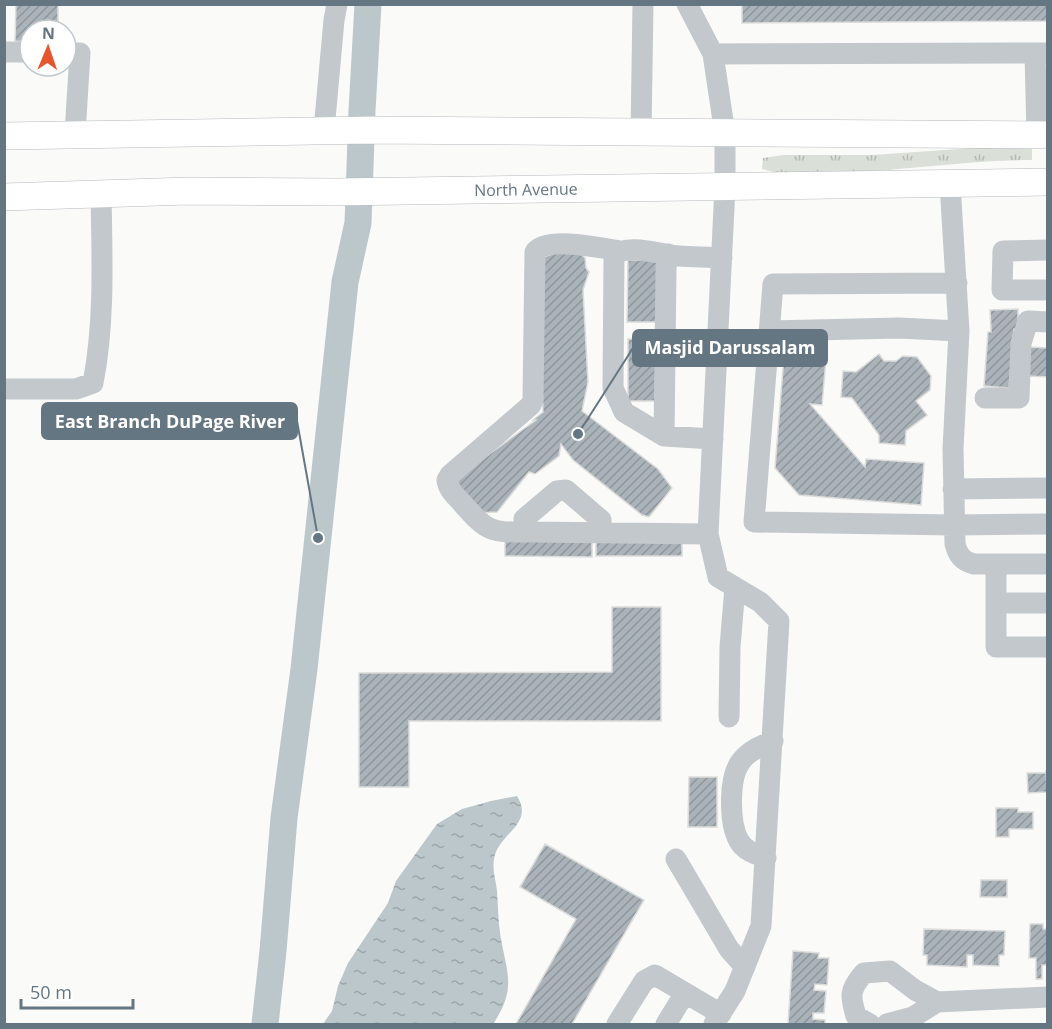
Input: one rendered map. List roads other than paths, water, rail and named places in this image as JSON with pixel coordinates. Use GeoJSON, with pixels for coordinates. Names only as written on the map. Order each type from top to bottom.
{"type":"FeatureCollection","features":[{"type":"Feature","properties":{"kind":"main road"},"geometry":{"type":"LineString","coordinates":[[4,136],[348,130],[1042,135]]}},
{"type":"Feature","properties":{"kind":"main road","name":"North Avenue"},"geometry":{"type":"LineString","coordinates":[[4,197],[189,191],[357,192],[1047,182]]}},
{"type":"Feature","properties":{"kind":"street"},"geometry":{"type":"LineString","coordinates":[[338,4],[334,20],[348,130]]}},
{"type":"Feature","properties":{"kind":"street"},"geometry":{"type":"LineString","coordinates":[[641,133],[643,4]]}},
{"type":"Feature","properties":{"kind":"street"},"geometry":{"type":"LineString","coordinates":[[618,1024],[644,981],[655,975],[685,993],[718,1019],[735,991],[761,926],[779,621],[759,602],[718,577],[708,534],[722,258],[725,134],[713,54],[687,4]]}},
{"type":"Feature","properties":{"kind":"street"},"geometry":{"type":"LineString","coordinates":[[75,134],[80,53],[78,53]]}},
{"type":"Feature","properties":{"kind":"street"},"geometry":{"type":"LineString","coordinates":[[713,54],[1041,53],[1042,135]]}},
{"type":"Feature","properties":{"kind":"street"},"geometry":{"type":"LineString","coordinates":[[950,184],[959,331],[953,449],[955,544],[964,562],[1047,564]]}},
{"type":"Feature","properties":{"kind":"street"},"geometry":{"type":"LineString","coordinates":[[4,389],[76,389],[93,383],[97,360],[102,268],[101,194]]}},
{"type":"Feature","properties":{"kind":"street"},"geometry":{"type":"LineString","coordinates":[[708,534],[501,532],[481,525],[451,491],[447,480],[531,405],[534,391],[534,256],[538,248],[562,244],[656,251],[676,256],[722,258]]}},
{"type":"Feature","properties":{"kind":"street"},"geometry":{"type":"LineString","coordinates":[[1047,249],[1003,251],[1002,290],[1047,290]]}},
{"type":"Feature","properties":{"kind":"street"},"geometry":{"type":"LineString","coordinates":[[620,250],[614,255],[613,388],[624,412],[664,436],[713,439]]}},
{"type":"Feature","properties":{"kind":"street"},"geometry":{"type":"LineString","coordinates":[[664,436],[668,254]]}},
{"type":"Feature","properties":{"kind":"street"},"geometry":{"type":"LineString","coordinates":[[957,283],[773,284],[754,522],[1047,524]]}},
{"type":"Feature","properties":{"kind":"street"},"geometry":{"type":"LineString","coordinates":[[985,398],[1019,398],[1022,343],[1028,321],[1047,322]]}},
{"type":"Feature","properties":{"kind":"street"},"geometry":{"type":"LineString","coordinates":[[770,330],[899,328],[959,331]]}},
{"type":"Feature","properties":{"kind":"street"},"geometry":{"type":"LineString","coordinates":[[953,489],[1047,488]]}},
{"type":"Feature","properties":{"kind":"street"},"geometry":{"type":"LineString","coordinates":[[531,532],[524,526],[524,519],[557,491],[566,490],[601,520],[601,533]]}},
{"type":"Feature","properties":{"kind":"street"},"geometry":{"type":"LineString","coordinates":[[996,564],[996,647],[1047,647]]}},
{"type":"Feature","properties":{"kind":"street"},"geometry":{"type":"LineString","coordinates":[[729,717],[730,647],[735,587]]}},
{"type":"Feature","properties":{"kind":"street"},"geometry":{"type":"LineString","coordinates":[[996,603],[1047,603]]}},
{"type":"Feature","properties":{"kind":"street"},"geometry":{"type":"LineString","coordinates":[[765,858],[748,851],[738,840],[733,821],[733,780],[740,762],[752,750],[773,741]]}},
{"type":"Feature","properties":{"kind":"street"},"geometry":{"type":"LineString","coordinates":[[676,859],[729,949],[745,967]]}},
{"type":"Feature","properties":{"kind":"street"},"geometry":{"type":"LineString","coordinates":[[870,1024],[856,1017],[851,997],[854,984],[864,973],[890,971],[915,990],[937,1002]]}},
{"type":"Feature","properties":{"kind":"street"},"geometry":{"type":"LineString","coordinates":[[666,1024],[685,993]]}},
{"type":"Feature","properties":{"kind":"street"},"geometry":{"type":"LineString","coordinates":[[887,1024],[913,1017],[937,1002],[1047,997]]}},
{"type":"Feature","properties":{"kind":"water"},"geometry":{"type":"Polygon","coordinates":[[[517,796],[522,814],[519,822],[497,850],[494,859],[499,928],[507,969],[508,989],[501,1011],[493,1024],[323,1024],[332,1011],[338,986],[348,963],[388,903],[396,881],[437,824],[462,809],[517,796]]]}},
{"type":"Feature","properties":{"kind":"waterway"},"geometry":{"type":"LineString","coordinates":[[265,1024],[284,818],[304,669],[345,282],[358,223],[368,4]]}},
{"type":"Feature","properties":{"kind":"place","name":"Masjid Darussalam"},"geometry":{"type":"Point","coordinates":[578,434]}},
{"type":"Feature","properties":{"kind":"place","name":"East Branch DuPage River"},"geometry":{"type":"Point","coordinates":[318,538]}}]}
